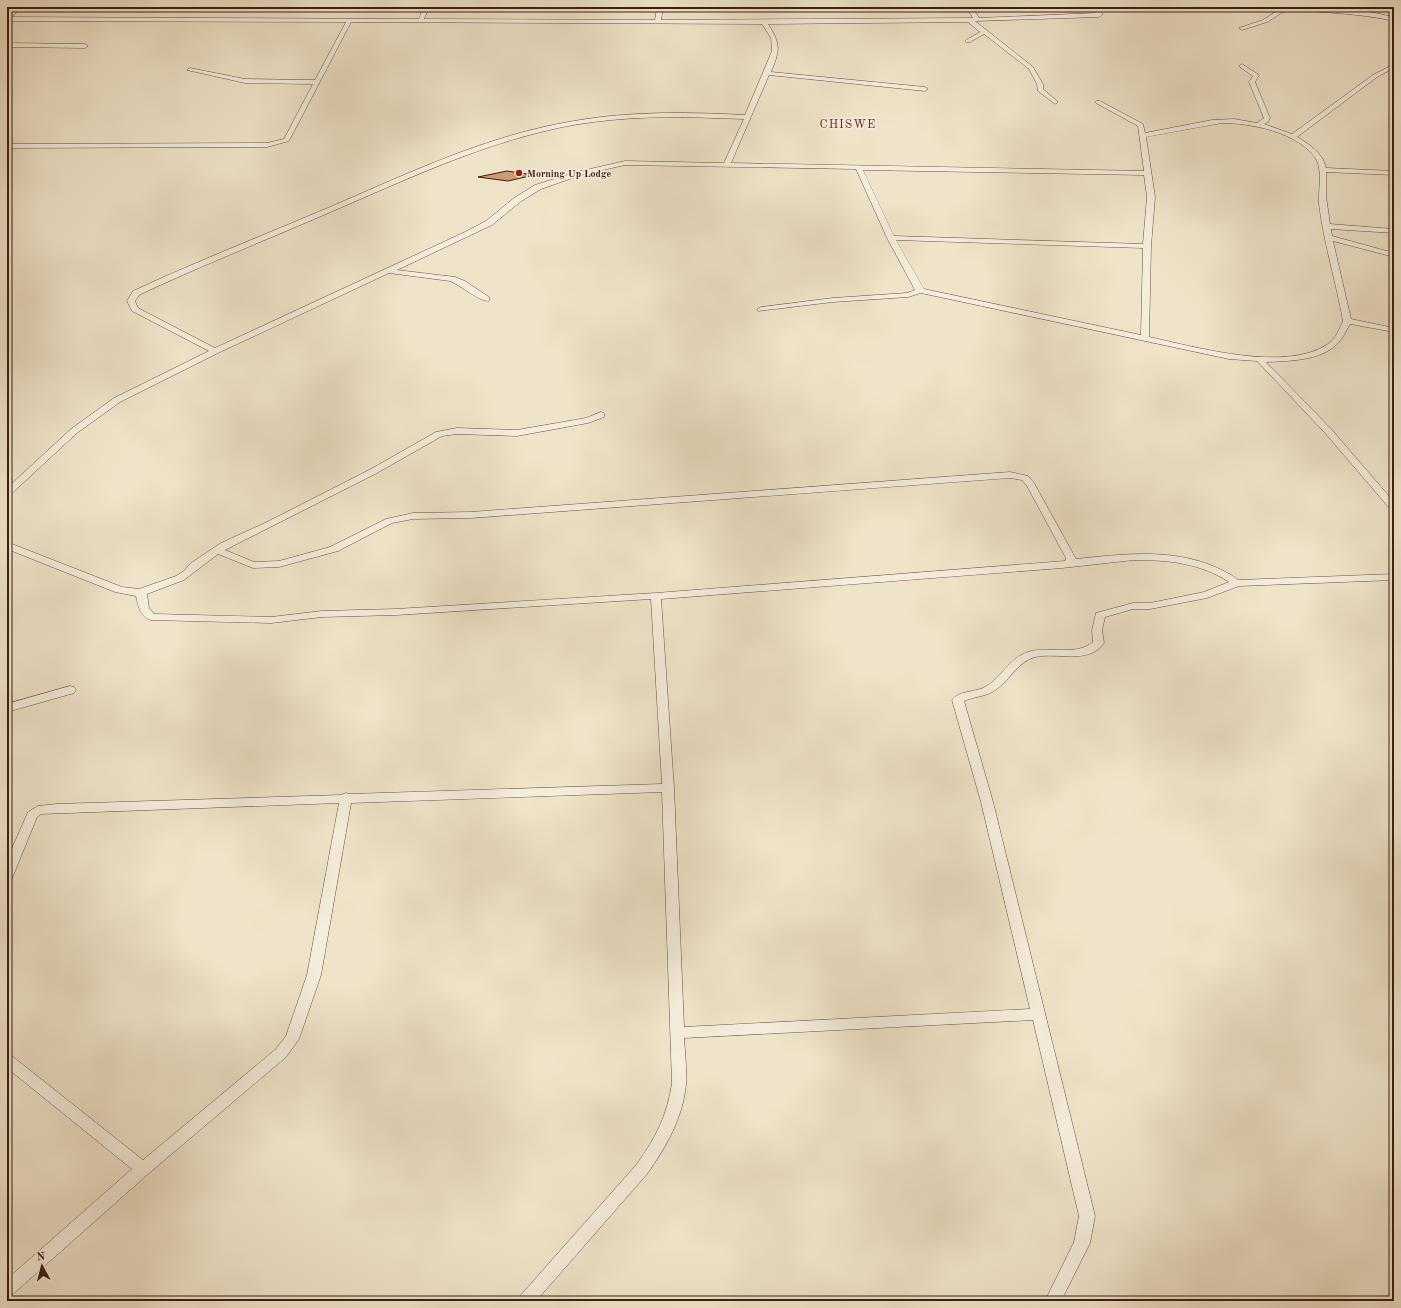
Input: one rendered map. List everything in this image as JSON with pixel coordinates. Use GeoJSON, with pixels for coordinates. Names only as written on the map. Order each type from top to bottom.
{"type":"FeatureCollection","features":[{"type":"Feature","properties":{"kind":"highway"},"geometry":{"type":"LineString","coordinates":[[7,18],[17,7]]}},
{"type":"Feature","properties":{"kind":"street"},"geometry":{"type":"LineString","coordinates":[[421,20],[426,7]]}},
{"type":"Feature","properties":{"kind":"street"},"geometry":{"type":"LineString","coordinates":[[658,22],[660,7]]}},
{"type":"Feature","properties":{"kind":"street"},"geometry":{"type":"LineString","coordinates":[[969,7],[977,20]]}},
{"type":"Feature","properties":{"kind":"street"},"geometry":{"type":"LineString","coordinates":[[7,18],[658,22],[977,20],[1099,15],[1099,12],[1094,7]]}},
{"type":"Feature","properties":{"kind":"street"},"geometry":{"type":"LineString","coordinates":[[1242,28],[1265,21],[1288,7],[1318,12],[1365,13],[1394,19]]}},
{"type":"Feature","properties":{"kind":"street"},"geometry":{"type":"LineString","coordinates":[[969,20],[1031,68],[1040,84],[1040,90],[1055,102]]}},
{"type":"Feature","properties":{"kind":"street"},"geometry":{"type":"LineString","coordinates":[[7,146],[278,144],[286,140],[349,21]]}},
{"type":"Feature","properties":{"kind":"street"},"geometry":{"type":"LineString","coordinates":[[727,164],[767,73],[777,45],[776,40],[764,22]]}},
{"type":"Feature","properties":{"kind":"street"},"geometry":{"type":"LineString","coordinates":[[968,41],[984,32]]}},
{"type":"Feature","properties":{"kind":"street"},"geometry":{"type":"LineString","coordinates":[[7,45],[85,46]]}},
{"type":"Feature","properties":{"kind":"street"},"geometry":{"type":"LineString","coordinates":[[1242,66],[1256,75],[1252,82],[1267,118],[1266,121],[1257,125]]}},
{"type":"Feature","properties":{"kind":"street"},"geometry":{"type":"LineString","coordinates":[[1293,136],[1375,76],[1394,66]]}},
{"type":"Feature","properties":{"kind":"street"},"geometry":{"type":"LineString","coordinates":[[190,70],[245,81],[316,82]]}},
{"type":"Feature","properties":{"kind":"street"},"geometry":{"type":"LineString","coordinates":[[767,73],[925,89]]}},
{"type":"Feature","properties":{"kind":"street"},"geometry":{"type":"LineString","coordinates":[[1098,102],[1141,125],[1151,197],[1147,246],[1145,338]]}},
{"type":"Feature","properties":{"kind":"street"},"geometry":{"type":"LineString","coordinates":[[215,351],[135,309],[131,301],[136,293],[437,164],[502,140],[553,127],[608,118],[682,115],[748,117]]}},
{"type":"Feature","properties":{"kind":"street"},"geometry":{"type":"LineString","coordinates":[[761,309],[833,300],[904,295],[921,291],[1229,356],[1261,360],[1297,356],[1324,350],[1332,344],[1347,321],[1327,226],[1321,184],[1323,170],[1320,160],[1293,136],[1257,125],[1224,121],[1142,136]]}},
{"type":"Feature","properties":{"kind":"street"},"geometry":{"type":"LineString","coordinates":[[7,493],[74,431],[124,396],[215,351],[489,223],[527,193],[561,178],[604,166],[625,163],[1147,173]]}},
{"type":"Feature","properties":{"kind":"street"},"geometry":{"type":"LineString","coordinates":[[858,167],[891,238],[918,289],[921,291]]}},
{"type":"Feature","properties":{"kind":"street"},"geometry":{"type":"LineString","coordinates":[[1323,170],[1394,173]]}},
{"type":"Feature","properties":{"kind":"street"},"geometry":{"type":"LineString","coordinates":[[1327,226],[1394,231]]}},
{"type":"Feature","properties":{"kind":"street"},"geometry":{"type":"LineString","coordinates":[[1329,237],[1394,255]]}},
{"type":"Feature","properties":{"kind":"street"},"geometry":{"type":"LineString","coordinates":[[891,238],[1147,246]]}},
{"type":"Feature","properties":{"kind":"street"},"geometry":{"type":"LineString","coordinates":[[388,271],[452,279],[462,283],[486,299]]}},
{"type":"Feature","properties":{"kind":"street"},"geometry":{"type":"LineString","coordinates":[[1347,321],[1394,330]]}},
{"type":"Feature","properties":{"kind":"street"},"geometry":{"type":"LineString","coordinates":[[1261,360],[1329,432],[1394,508]]}},
{"type":"Feature","properties":{"kind":"street"},"geometry":{"type":"LineString","coordinates":[[7,545],[119,590],[134,593],[140,592],[180,578],[217,550],[374,471],[403,453],[440,434],[456,431],[517,433],[588,420],[601,415]]}},
{"type":"Feature","properties":{"kind":"street"},"geometry":{"type":"LineString","coordinates":[[217,550],[253,565],[279,564],[334,549],[360,534],[389,521],[413,516],[471,515],[1010,475],[1025,478],[1031,485],[1071,558],[1070,562]]}},
{"type":"Feature","properties":{"kind":"street"},"geometry":{"type":"LineString","coordinates":[[140,592],[144,609],[152,617],[271,620],[322,614],[396,612],[656,596],[1054,565],[1114,558],[1169,558],[1198,562],[1229,576],[1236,583]]}},
{"type":"Feature","properties":{"kind":"street"},"geometry":{"type":"LineString","coordinates":[[1053,1301],[1082,1243],[1087,1216],[987,802],[958,700],[964,696],[988,690],[1010,669],[1032,654],[1083,651],[1094,648],[1100,643],[1097,630],[1100,614],[1133,606],[1150,606],[1207,595],[1236,583],[1394,577]]}},
{"type":"Feature","properties":{"kind":"street"},"geometry":{"type":"LineString","coordinates":[[526,1301],[642,1169],[657,1148],[669,1124],[677,1097],[679,1083],[678,1033],[668,788],[656,596]]}},
{"type":"Feature","properties":{"kind":"street"},"geometry":{"type":"LineString","coordinates":[[7,708],[70,690]]}},
{"type":"Feature","properties":{"kind":"street"},"geometry":{"type":"LineString","coordinates":[[7,876],[32,815],[38,810],[346,797],[668,788]]}},
{"type":"Feature","properties":{"kind":"street"},"geometry":{"type":"LineString","coordinates":[[7,1289],[143,1169],[281,1053],[292,1039],[314,974],[346,797]]}},
{"type":"Feature","properties":{"kind":"street"},"geometry":{"type":"LineString","coordinates":[[678,1033],[1037,1014]]}},
{"type":"Feature","properties":{"kind":"street"},"geometry":{"type":"LineString","coordinates":[[7,1060],[143,1169]]}},
{"type":"Feature","properties":{"kind":"building","name":"Morning Up Lodge"},"geometry":{"type":"Polygon","coordinates":[[[507,171],[534,175],[508,181],[478,177],[507,171]]]}},
{"type":"Feature","properties":{"kind":"place","name":"Morning Up Lodge"},"geometry":{"type":"Point","coordinates":[519,173]}},
{"type":"Feature","properties":{"kind":"district","name":"CHISWE"},"geometry":{"type":"Point","coordinates":[848,124]}}]}
